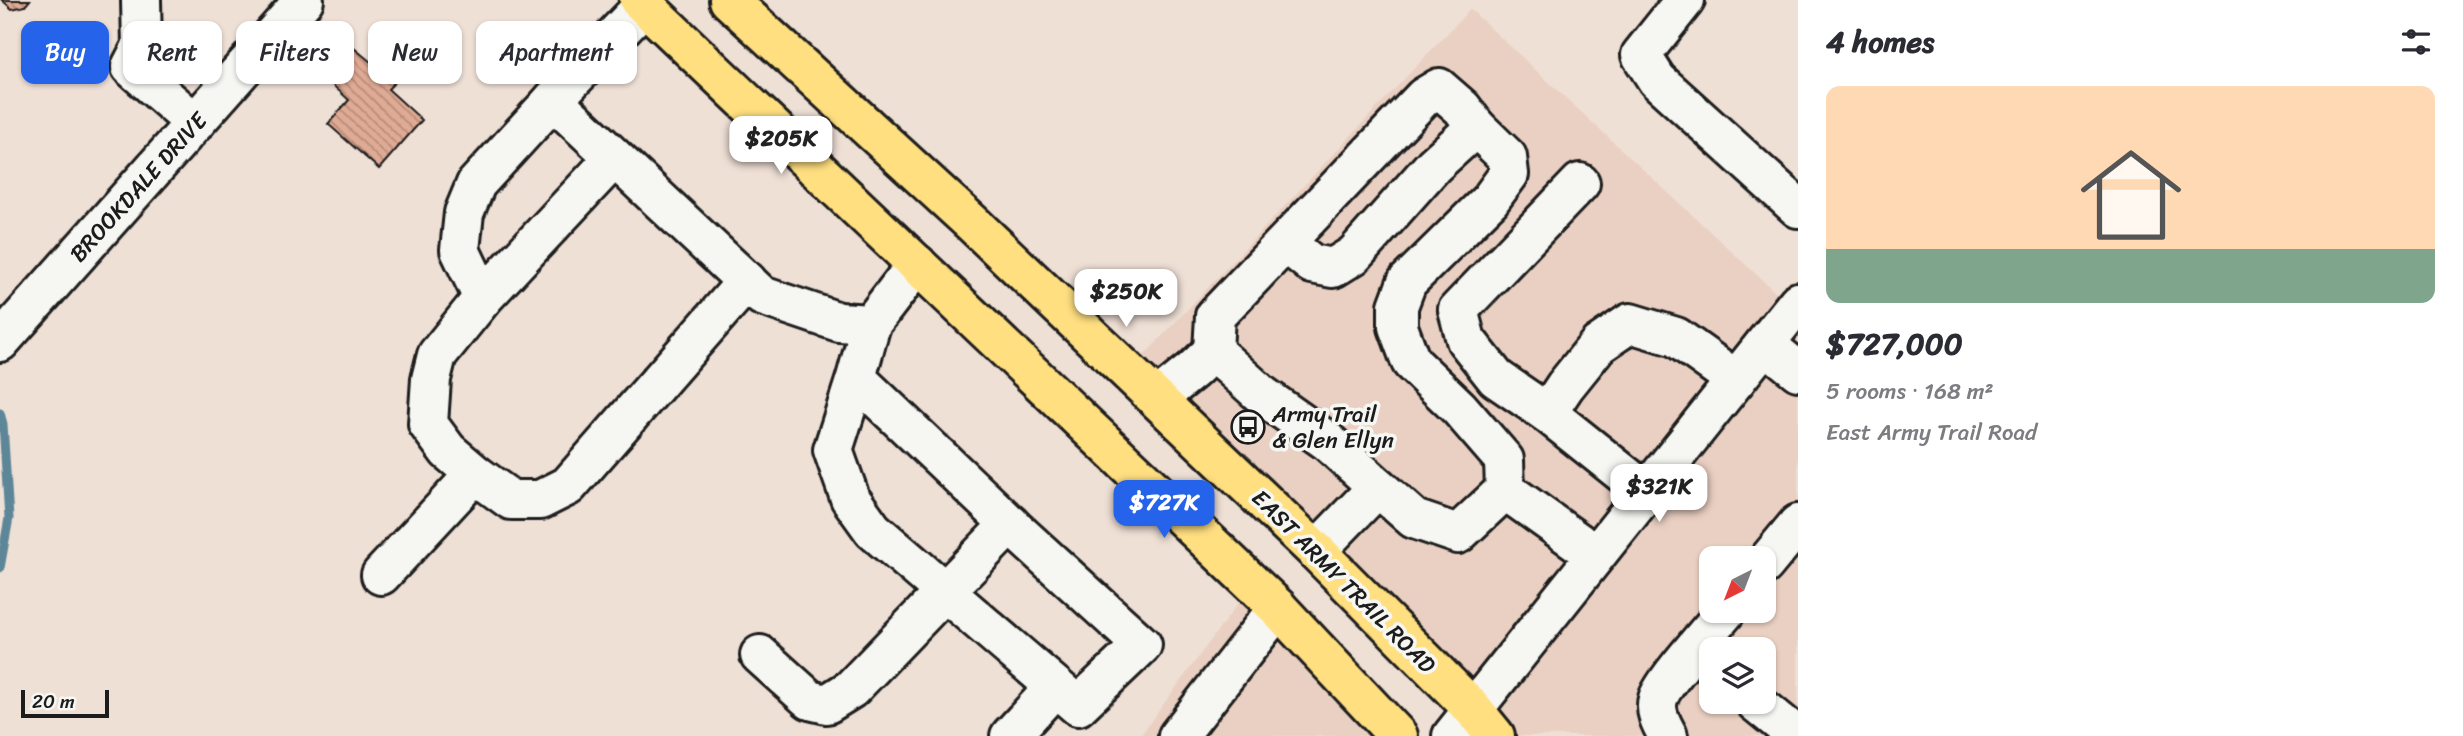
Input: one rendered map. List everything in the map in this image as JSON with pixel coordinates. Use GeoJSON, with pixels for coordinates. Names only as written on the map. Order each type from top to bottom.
{"type":"FeatureCollection","features":[{"type":"Feature","properties":{"kind":"main road","name":"EAST ARMY TRAIL ROAD"},"geometry":{"type":"LineString","coordinates":[[729,0],[972,223],[1316,551],[1473,727]]}},
{"type":"Feature","properties":{"kind":"main road"},"geometry":{"type":"LineString","coordinates":[[641,2],[1278,608],[1398,736]]}},
{"type":"Feature","properties":{"kind":"street"},"geometry":{"type":"LineString","coordinates":[[141,0],[142,46],[131,67],[195,123]]}},
{"type":"Feature","properties":{"kind":"street","name":"BROOKDALE DRIVE"},"geometry":{"type":"LineString","coordinates":[[0,342],[304,0]]}},
{"type":"Feature","properties":{"kind":"street"},"geometry":{"type":"LineString","coordinates":[[1685,0],[1641,55],[1657,80],[1798,208]]}},
{"type":"Feature","properties":{"kind":"street"},"geometry":{"type":"LineString","coordinates":[[483,298],[460,250],[464,213],[476,184],[641,2]]}},
{"type":"Feature","properties":{"kind":"street"},"geometry":{"type":"LineString","coordinates":[[1157,399],[1213,351],[1215,316],[1424,97],[1439,88],[1462,108],[1476,127],[1507,157],[1509,174],[1490,200],[1408,282],[1398,306],[1398,327],[1411,362],[1459,408],[1504,460],[1505,490],[1458,534],[1414,519],[1326,440],[1262,396],[1213,351]]}},
{"type":"Feature","properties":{"kind":"street"},"geometry":{"type":"LineString","coordinates":[[553,100],[762,296],[839,322],[872,324]]}},
{"type":"Feature","properties":{"kind":"street"},"geometry":{"type":"LineString","coordinates":[[1286,243],[1312,264],[1333,268],[1353,255],[1434,165],[1476,127]]}},
{"type":"Feature","properties":{"kind":"street"},"geometry":{"type":"LineString","coordinates":[[614,158],[483,298],[437,355],[431,379],[428,424],[448,450],[511,500],[540,500],[568,486],[747,281]]}},
{"type":"Feature","properties":{"kind":"street"},"geometry":{"type":"LineString","coordinates":[[1580,183],[1458,310],[1466,340],[1496,378],[1547,413],[1646,492]]}},
{"type":"Feature","properties":{"kind":"street"},"geometry":{"type":"LineString","coordinates":[[856,378],[1142,645],[1078,706],[873,530],[850,498],[833,450],[872,324],[917,264]]}},
{"type":"Feature","properties":{"kind":"street"},"geometry":{"type":"LineString","coordinates":[[1473,727],[1596,555],[1798,302]]}},
{"type":"Feature","properties":{"kind":"street"},"geometry":{"type":"LineString","coordinates":[[1547,413],[1598,345],[1630,323],[1676,337],[1736,380]]}},
{"type":"Feature","properties":{"kind":"street"},"geometry":{"type":"LineString","coordinates":[[1765,344],[1798,371]]}},
{"type":"Feature","properties":{"kind":"street"},"geometry":{"type":"LineString","coordinates":[[381,575],[475,474]]}},
{"type":"Feature","properties":{"kind":"street"},"geometry":{"type":"LineString","coordinates":[[1316,551],[1378,487]]}},
{"type":"Feature","properties":{"kind":"street"},"geometry":{"type":"LineString","coordinates":[[1505,490],[1596,555]]}},
{"type":"Feature","properties":{"kind":"street"},"geometry":{"type":"LineString","coordinates":[[760,655],[810,700],[827,704],[851,689],[1010,524]]}},
{"type":"Feature","properties":{"kind":"street"},"geometry":{"type":"LineString","coordinates":[[1776,551],[1798,524]]}},
{"type":"Feature","properties":{"kind":"street"},"geometry":{"type":"LineString","coordinates":[[1178,736],[1278,608]]}},
{"type":"Feature","properties":{"kind":"street"},"geometry":{"type":"LineString","coordinates":[[1668,736],[1658,718],[1658,699],[1699,662]]}},
{"type":"Feature","properties":{"kind":"street"},"geometry":{"type":"LineString","coordinates":[[1010,736],[1055,687]]}},
{"type":"Feature","properties":{"kind":"street"},"geometry":{"type":"LineString","coordinates":[[1770,714],[1797,736]]}},
{"type":"Feature","properties":{"kind":"shaded area"},"geometry":{"type":"Polygon","coordinates":[[[1470,9],[1798,313],[1798,736],[1507,736],[1136,364],[1470,9]]]}},
{"type":"Feature","properties":{"kind":"shaded area"},"geometry":{"type":"Polygon","coordinates":[[[1247,591],[1381,736],[1140,736],[1247,591]]]}},
{"type":"Feature","properties":{"kind":"building"},"geometry":{"type":"Polygon","coordinates":[[[2,0],[30,0],[25,6],[12,9],[2,0]]]}},
{"type":"Feature","properties":{"kind":"building"},"geometry":{"type":"Polygon","coordinates":[[[354,48],[368,60],[368,84],[393,84],[388,89],[422,120],[379,169],[328,124],[349,100],[331,84],[354,84],[354,48]]]}},
{"type":"Feature","properties":{"kind":"waterway"},"geometry":{"type":"LineString","coordinates":[[0,413],[9,518],[0,568]]}},
{"type":"Feature","properties":{"kind":"place","name":"Army Trail & Glen Ellyn"},"geometry":{"type":"Point","coordinates":[1248,427]}}]}
